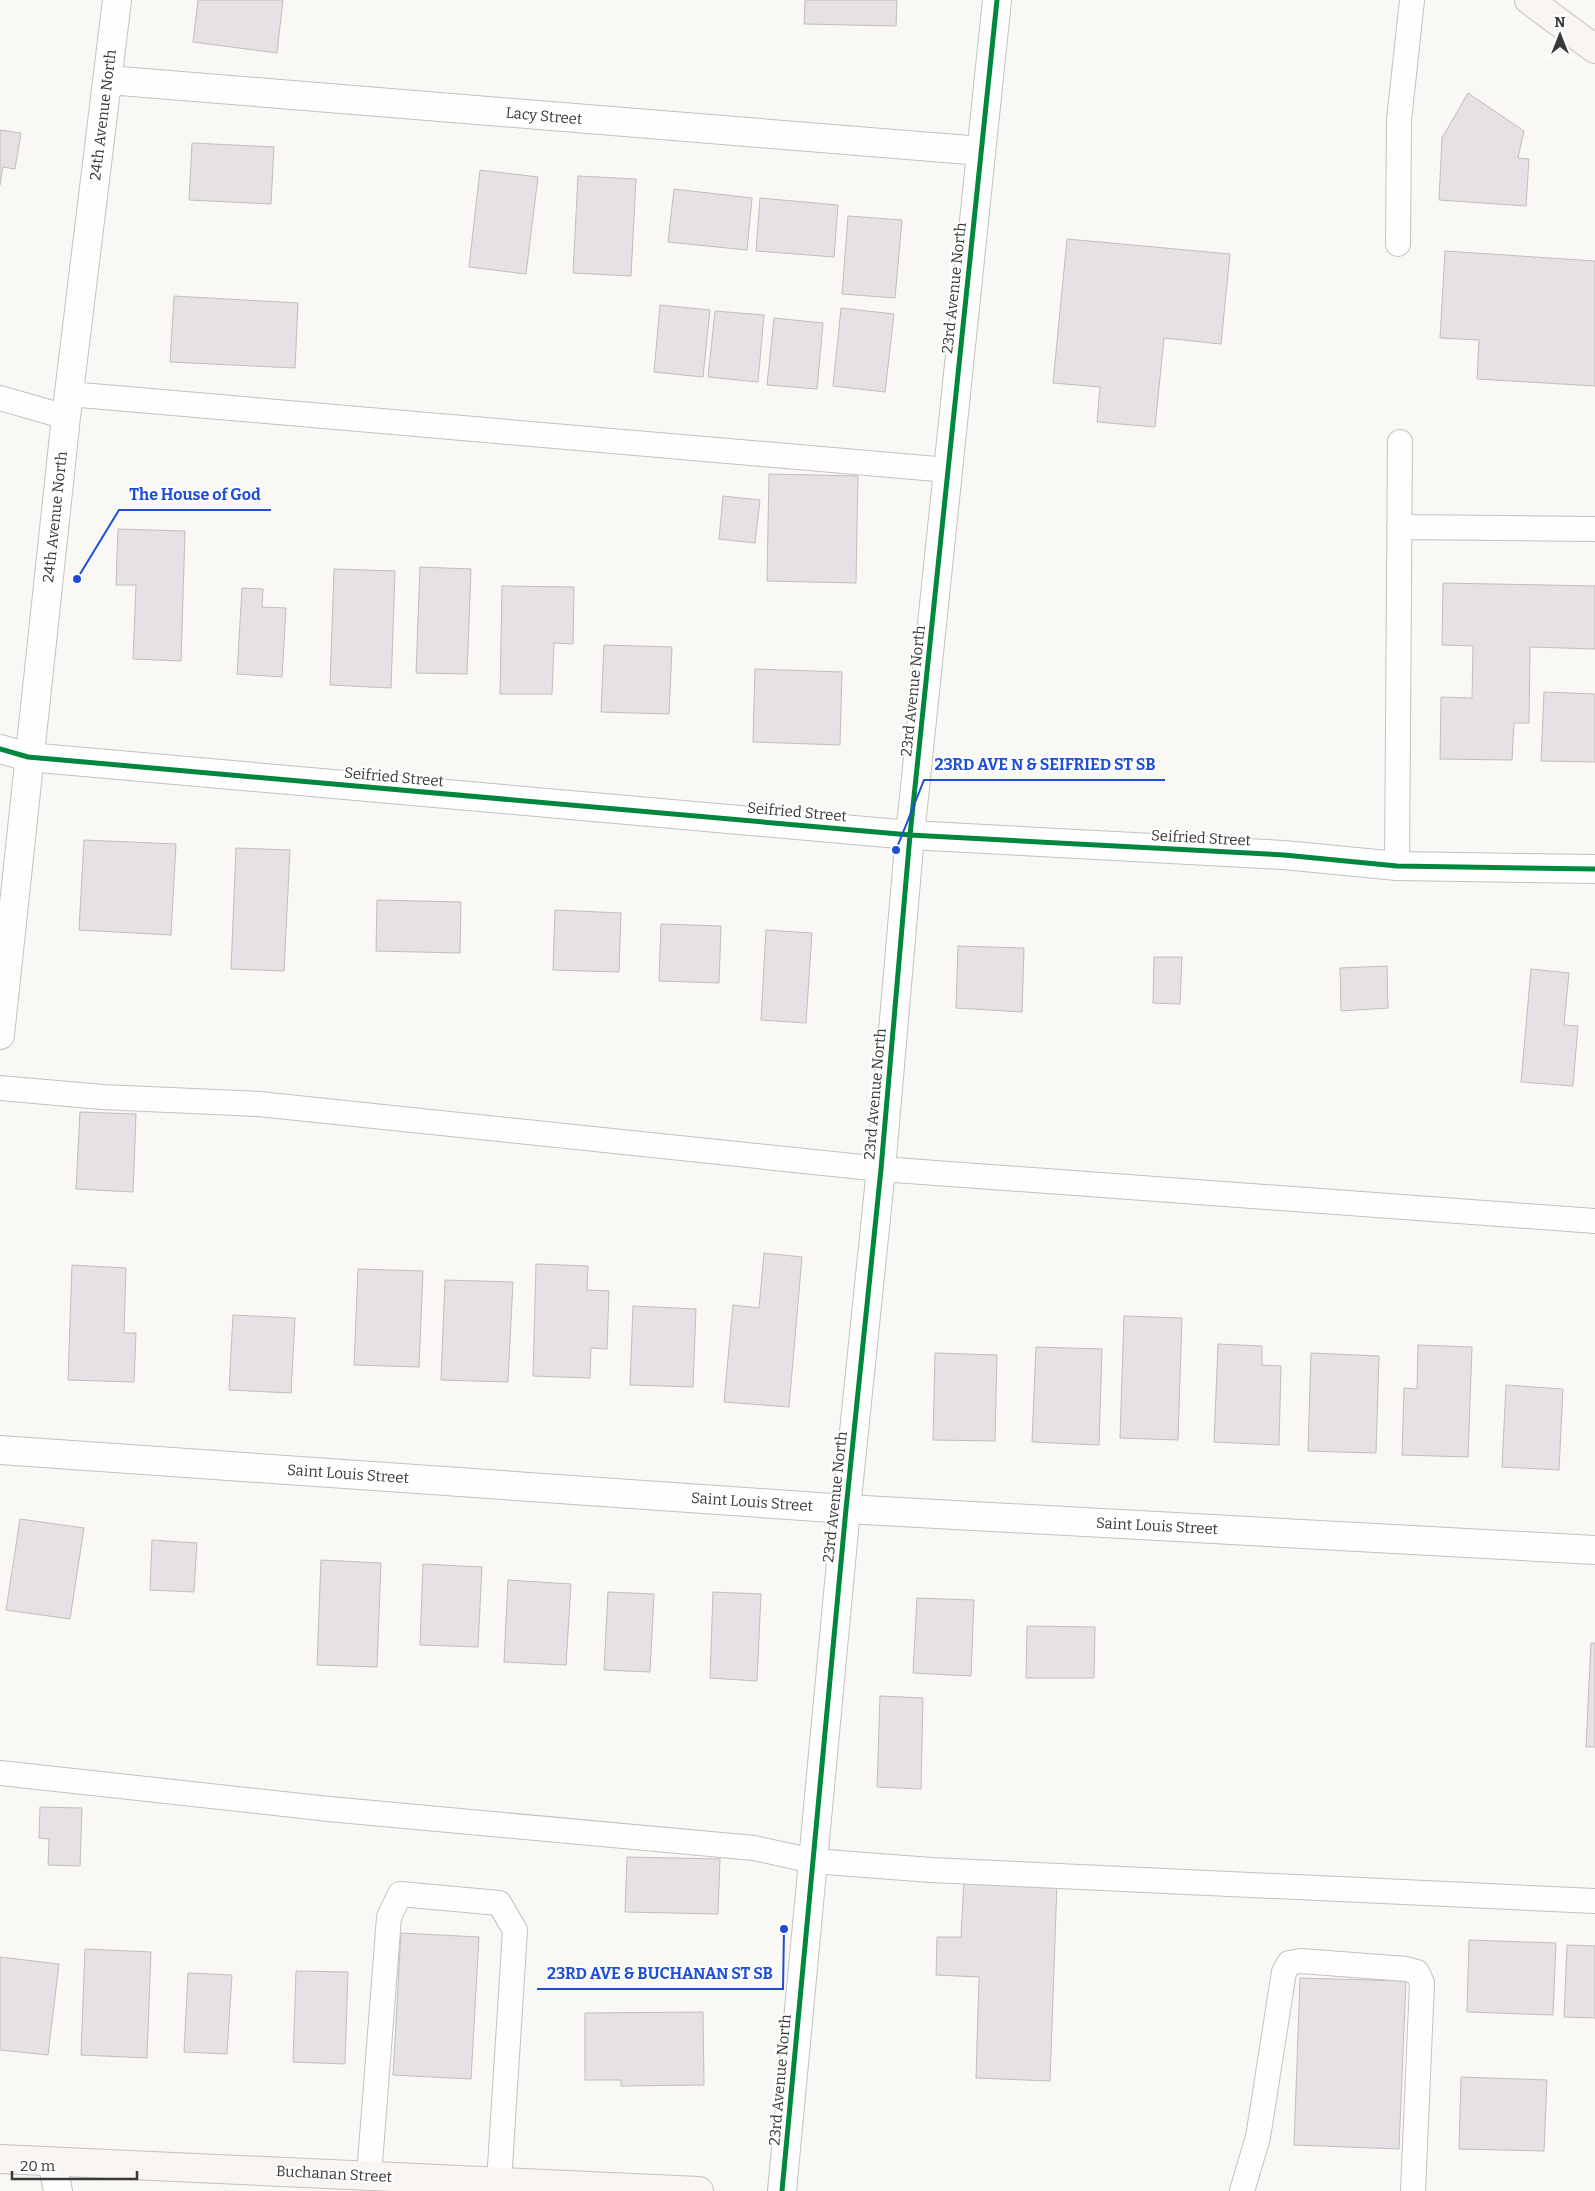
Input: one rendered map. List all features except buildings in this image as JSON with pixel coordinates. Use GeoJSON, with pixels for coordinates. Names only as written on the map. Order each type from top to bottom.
{"type":"FeatureCollection","features":[{"type":"Feature","properties":{"kind":"street","name":"24th Avenue North"},"geometry":{"type":"LineString","coordinates":[[0,1036],[28,757],[67,405],[117,0]]}},
{"type":"Feature","properties":{"kind":"street","name":"23rd Avenue North"},"geometry":{"type":"LineString","coordinates":[[782,2191],[846,1509],[881,1168],[910,834],[997,0]]}},
{"type":"Feature","properties":{"kind":"street"},"geometry":{"type":"LineString","coordinates":[[1528,0],[1595,48]]}},
{"type":"Feature","properties":{"kind":"street","name":"Lacy Street"},"geometry":{"type":"LineString","coordinates":[[108,80],[981,151]]}},
{"type":"Feature","properties":{"kind":"street","name":"Seifried Street"},"geometry":{"type":"LineString","coordinates":[[0,749],[28,757],[910,834],[1284,855],[1397,866],[1595,869]]}},
{"type":"Feature","properties":{"kind":"street","name":"Saint Louis Street"},"geometry":{"type":"LineString","coordinates":[[0,1450],[846,1509],[1595,1550]]}},
{"type":"Feature","properties":{"kind":"street","name":"Buchanan Street"},"geometry":{"type":"LineString","coordinates":[[0,2159],[699,2191]]}},
{"type":"Feature","properties":{"kind":"street"},"geometry":{"type":"LineString","coordinates":[[52,2162],[58,2191]]}},
{"type":"Feature","properties":{"kind":"lane"},"geometry":{"type":"LineString","coordinates":[[1398,244],[1399,120],[1412,0]]}},
{"type":"Feature","properties":{"kind":"lane"},"geometry":{"type":"LineString","coordinates":[[0,398],[67,405],[948,470]]}},
{"type":"Feature","properties":{"kind":"lane"},"geometry":{"type":"LineString","coordinates":[[1397,866],[1400,442]]}},
{"type":"Feature","properties":{"kind":"lane"},"geometry":{"type":"LineString","coordinates":[[1399,527],[1595,529]]}},
{"type":"Feature","properties":{"kind":"lane"},"geometry":{"type":"LineString","coordinates":[[0,1088],[102,1098],[259,1104],[881,1168],[1595,1221]]}},
{"type":"Feature","properties":{"kind":"lane"},"geometry":{"type":"LineString","coordinates":[[0,1772],[329,1809],[754,1848],[813,1861],[931,1870],[1595,1901]]}},
{"type":"Feature","properties":{"kind":"lane"},"geometry":{"type":"LineString","coordinates":[[370,2176],[389,1917],[400,1894],[499,1903],[515,1930],[499,2182]]}},
{"type":"Feature","properties":{"kind":"lane"},"geometry":{"type":"LineString","coordinates":[[1242,2191],[1258,2137],[1284,1972],[1289,1964],[1301,1961],[1406,1969],[1417,1972],[1422,1984],[1413,2191]]}},
{"type":"Feature","properties":{"kind":"cycle path"},"geometry":{"type":"LineString","coordinates":[[782,2191],[846,1509],[881,1169],[910,835],[997,0]]}},
{"type":"Feature","properties":{"kind":"cycle path"},"geometry":{"type":"LineString","coordinates":[[0,749],[28,757],[910,835],[1284,855],[1397,866],[1595,869]]}},
{"type":"Feature","properties":{"kind":"place","name":"The House of God"},"geometry":{"type":"Point","coordinates":[77,579]}},
{"type":"Feature","properties":{"kind":"place","name":"23RD AVE N & SEIFRIED ST SB"},"geometry":{"type":"Point","coordinates":[896,850]}},
{"type":"Feature","properties":{"kind":"place","name":"23RD AVE & BUCHANAN ST SB"},"geometry":{"type":"Point","coordinates":[784,1929]}}]}
